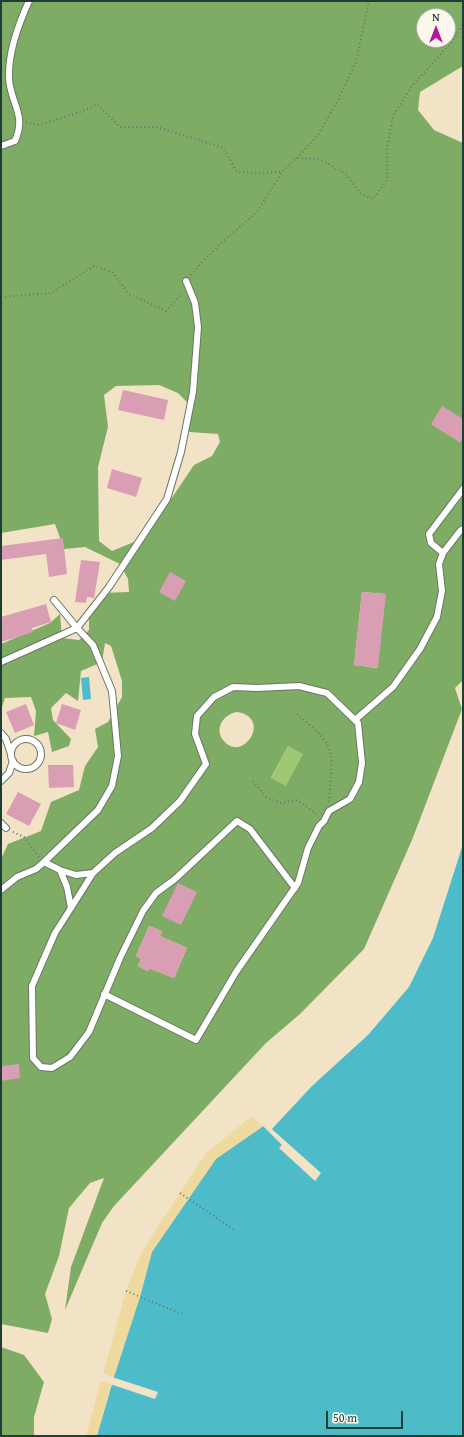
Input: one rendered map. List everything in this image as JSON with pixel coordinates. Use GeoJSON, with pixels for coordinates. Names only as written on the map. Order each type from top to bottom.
{"type":"FeatureCollection","features":[{"type":"Feature","properties":{"kind":"lane"},"geometry":{"type":"LineString","coordinates":[[1,146],[15,141],[19,131],[20,120],[9,80],[9,58],[23,14],[29,1]]}},
{"type":"Feature","properties":{"kind":"lane"},"geometry":{"type":"LineString","coordinates":[[1,662],[77,628],[109,587],[167,499],[181,452],[193,392],[198,327],[195,303],[186,282]]}},
{"type":"Feature","properties":{"kind":"lane"},"geometry":{"type":"LineString","coordinates":[[443,553],[431,543],[429,534],[463,489]]}},
{"type":"Feature","properties":{"kind":"lane"},"geometry":{"type":"LineString","coordinates":[[355,720],[392,687],[420,649],[437,617],[442,591],[439,564],[443,553],[463,529]]}},
{"type":"Feature","properties":{"kind":"lane"},"geometry":{"type":"LineString","coordinates":[[1,890],[17,877],[36,869],[98,810],[112,786],[118,756],[112,690],[93,645],[54,600]]}},
{"type":"Feature","properties":{"kind":"lane"},"geometry":{"type":"LineString","coordinates":[[104,994],[196,1040],[236,972],[295,888],[298,883],[308,848],[319,826],[324,821],[329,811],[350,799],[359,782],[362,763],[358,723],[327,693],[299,686],[257,688],[233,687],[214,697],[197,716],[195,734],[206,764],[180,801],[152,828],[115,853],[94,873],[55,933],[32,986],[33,1058],[41,1067],[52,1068],[70,1058],[89,1032],[104,994],[120,958],[144,911],[156,893],[176,879],[237,821],[250,828],[295,888]]}},
{"type":"Feature","properties":{"kind":"lane"},"geometry":{"type":"LineString","coordinates":[[1,733],[6,739],[13,761],[18,767],[26,769],[34,767],[40,761],[42,754],[40,746],[34,740],[26,738],[18,740],[13,746],[11,754]]}},
{"type":"Feature","properties":{"kind":"lane"},"geometry":{"type":"LineString","coordinates":[[1,781],[9,773],[13,761]]}},
{"type":"Feature","properties":{"kind":"lane"},"geometry":{"type":"LineString","coordinates":[[1,823],[6,828]]}},
{"type":"Feature","properties":{"kind":"lane"},"geometry":{"type":"LineString","coordinates":[[44,862],[60,870],[76,875],[94,873]]}},
{"type":"Feature","properties":{"kind":"lane"},"geometry":{"type":"LineString","coordinates":[[60,870],[67,887],[71,908]]}},
{"type":"Feature","properties":{"kind":"path"},"geometry":{"type":"LineString","coordinates":[[1,297],[51,293],[94,266],[112,272],[129,294],[166,311],[184,290],[186,282],[203,261],[258,211],[282,172],[318,135],[338,100],[356,62],[369,1]]}},
{"type":"Feature","properties":{"kind":"path"},"geometry":{"type":"LineString","coordinates":[[297,158],[320,159],[346,174],[361,194],[373,199],[387,180],[387,148],[393,116],[411,87],[451,43],[463,24]]}},
{"type":"Feature","properties":{"kind":"path"},"geometry":{"type":"LineString","coordinates":[[20,120],[38,125],[80,112],[97,104],[120,126],[158,127],[223,148],[237,172],[282,172]]}},
{"type":"Feature","properties":{"kind":"path"},"geometry":{"type":"LineString","coordinates":[[297,714],[321,736],[330,751],[329,811]]}},
{"type":"Feature","properties":{"kind":"path"},"geometry":{"type":"LineString","coordinates":[[254,781],[266,797],[280,803],[296,800],[309,808],[324,821]]}},
{"type":"Feature","properties":{"kind":"path"},"geometry":{"type":"LineString","coordinates":[[6,828],[24,837],[44,862]]}},
{"type":"Feature","properties":{"kind":"path"},"geometry":{"type":"LineString","coordinates":[[180,1193],[234,1230]]}},
{"type":"Feature","properties":{"kind":"path"},"geometry":{"type":"LineString","coordinates":[[126,1291],[182,1314]]}},
{"type":"Feature","properties":{"kind":"green space"},"geometry":{"type":"Polygon","coordinates":[[[1,1],[463,1],[463,66],[420,92],[418,110],[434,130],[463,143],[463,419],[431,424],[460,442],[463,437],[463,680],[455,688],[462,709],[412,840],[364,949],[300,1014],[266,1043],[114,1206],[102,1223],[65,1310],[71,1267],[104,1178],[90,1183],[69,1208],[59,1256],[45,1294],[52,1319],[48,1333],[1,1324],[1,859],[8,844],[41,831],[51,802],[79,790],[85,766],[98,747],[95,729],[108,722],[122,697],[122,681],[111,646],[105,643],[102,662],[81,671],[78,701],[66,693],[51,708],[53,720],[71,739],[69,746],[52,752],[48,732],[34,736],[36,711],[31,697],[5,698],[1,710],[1,644],[50,623],[60,614],[62,638],[79,640],[89,630],[89,614],[102,593],[129,592],[128,579],[120,564],[85,547],[64,549],[55,524],[1,533],[1,1]],[[159,385],[116,386],[104,395],[108,427],[98,467],[99,541],[112,551],[146,537],[150,518],[167,505],[194,465],[212,456],[220,442],[218,434],[189,432],[189,404],[178,393],[159,385]],[[362,592],[354,665],[377,668],[385,594],[362,592]],[[237,712],[232,713],[224,719],[220,726],[220,735],[223,740],[231,746],[239,747],[246,743],[254,730],[253,722],[248,716],[237,712]],[[288,746],[271,778],[286,786],[303,754],[288,746]],[[149,926],[136,956],[141,959],[138,966],[148,971],[149,968],[174,978],[187,948],[160,936],[162,931],[149,926]]]}},
{"type":"Feature","properties":{"kind":"green space"},"geometry":{"type":"Polygon","coordinates":[[[288,746],[304,754],[286,787],[271,779],[288,746]]]}},
{"type":"Feature","properties":{"kind":"green space"},"geometry":{"type":"Polygon","coordinates":[[[1,1347],[24,1355],[44,1382],[34,1417],[34,1436],[1,1436],[1,1347]]]}},
{"type":"Feature","properties":{"kind":"sand"},"geometry":{"type":"Polygon","coordinates":[[[252,1116],[263,1127],[216,1159],[152,1252],[140,1297],[114,1377],[103,1374],[126,1291],[141,1253],[206,1153],[252,1116]]]}},
{"type":"Feature","properties":{"kind":"sand"},"geometry":{"type":"Polygon","coordinates":[[[101,1381],[111,1384],[97,1436],[86,1436],[101,1381]]]}},
{"type":"Feature","properties":{"kind":"water"},"geometry":{"type":"Polygon","coordinates":[[[89,677],[91,699],[83,700],[81,678],[89,677]]]}},
{"type":"Feature","properties":{"kind":"water"},"geometry":{"type":"Polygon","coordinates":[[[463,844],[463,1436],[97,1436],[140,1297],[152,1252],[216,1159],[265,1125],[271,1130],[312,1086],[368,1035],[409,987],[433,938],[463,844]]]}},
{"type":"Feature","properties":{"kind":"pier"},"geometry":{"type":"Polygon","coordinates":[[[265,1123],[321,1173],[315,1181],[279,1148],[282,1145],[262,1125],[265,1123]]]}},
{"type":"Feature","properties":{"kind":"pier"},"geometry":{"type":"Polygon","coordinates":[[[112,1377],[158,1392],[155,1399],[110,1384],[112,1377]]]}},
{"type":"Feature","properties":{"kind":"building"},"geometry":{"type":"Polygon","coordinates":[[[123,390],[168,400],[164,420],[118,410],[123,390]]]}},
{"type":"Feature","properties":{"kind":"building"},"geometry":{"type":"Polygon","coordinates":[[[442,406],[463,419],[463,437],[460,442],[431,424],[442,406]]]}},
{"type":"Feature","properties":{"kind":"building"},"geometry":{"type":"Polygon","coordinates":[[[112,469],[142,478],[136,497],[107,488],[112,469]]]}},
{"type":"Feature","properties":{"kind":"building"},"geometry":{"type":"Polygon","coordinates":[[[63,538],[67,574],[49,577],[46,554],[1,560],[1,546],[63,538]]]}},
{"type":"Feature","properties":{"kind":"building"},"geometry":{"type":"Polygon","coordinates":[[[81,560],[100,562],[94,598],[87,597],[86,603],[75,602],[81,560]]]}},
{"type":"Feature","properties":{"kind":"building"},"geometry":{"type":"Polygon","coordinates":[[[170,572],[186,581],[175,601],[159,592],[170,572]]]}},
{"type":"Feature","properties":{"kind":"building"},"geometry":{"type":"Polygon","coordinates":[[[362,592],[386,594],[378,668],[354,665],[362,592]]]}},
{"type":"Feature","properties":{"kind":"building"},"geometry":{"type":"Polygon","coordinates":[[[46,604],[51,622],[32,628],[33,632],[1,642],[1,617],[46,604]]]}},
{"type":"Feature","properties":{"kind":"building"},"geometry":{"type":"Polygon","coordinates":[[[26,704],[34,725],[15,733],[6,712],[26,704]]]}},
{"type":"Feature","properties":{"kind":"building"},"geometry":{"type":"Polygon","coordinates":[[[62,704],[81,710],[75,730],[56,723],[62,704]]]}},
{"type":"Feature","properties":{"kind":"building"},"geometry":{"type":"Polygon","coordinates":[[[48,765],[73,765],[74,787],[49,788],[48,765]]]}},
{"type":"Feature","properties":{"kind":"building"},"geometry":{"type":"Polygon","coordinates":[[[18,792],[41,804],[29,826],[6,814],[18,792]]]}},
{"type":"Feature","properties":{"kind":"building"},"geometry":{"type":"Polygon","coordinates":[[[178,883],[197,892],[181,925],[162,916],[178,883]]]}},
{"type":"Feature","properties":{"kind":"building"},"geometry":{"type":"Polygon","coordinates":[[[149,926],[162,931],[160,936],[187,948],[174,978],[149,968],[148,971],[138,966],[141,959],[136,956],[149,926]]]}},
{"type":"Feature","properties":{"kind":"building"},"geometry":{"type":"Polygon","coordinates":[[[19,1064],[20,1078],[1,1081],[1,1066],[19,1064]]]}}]}
